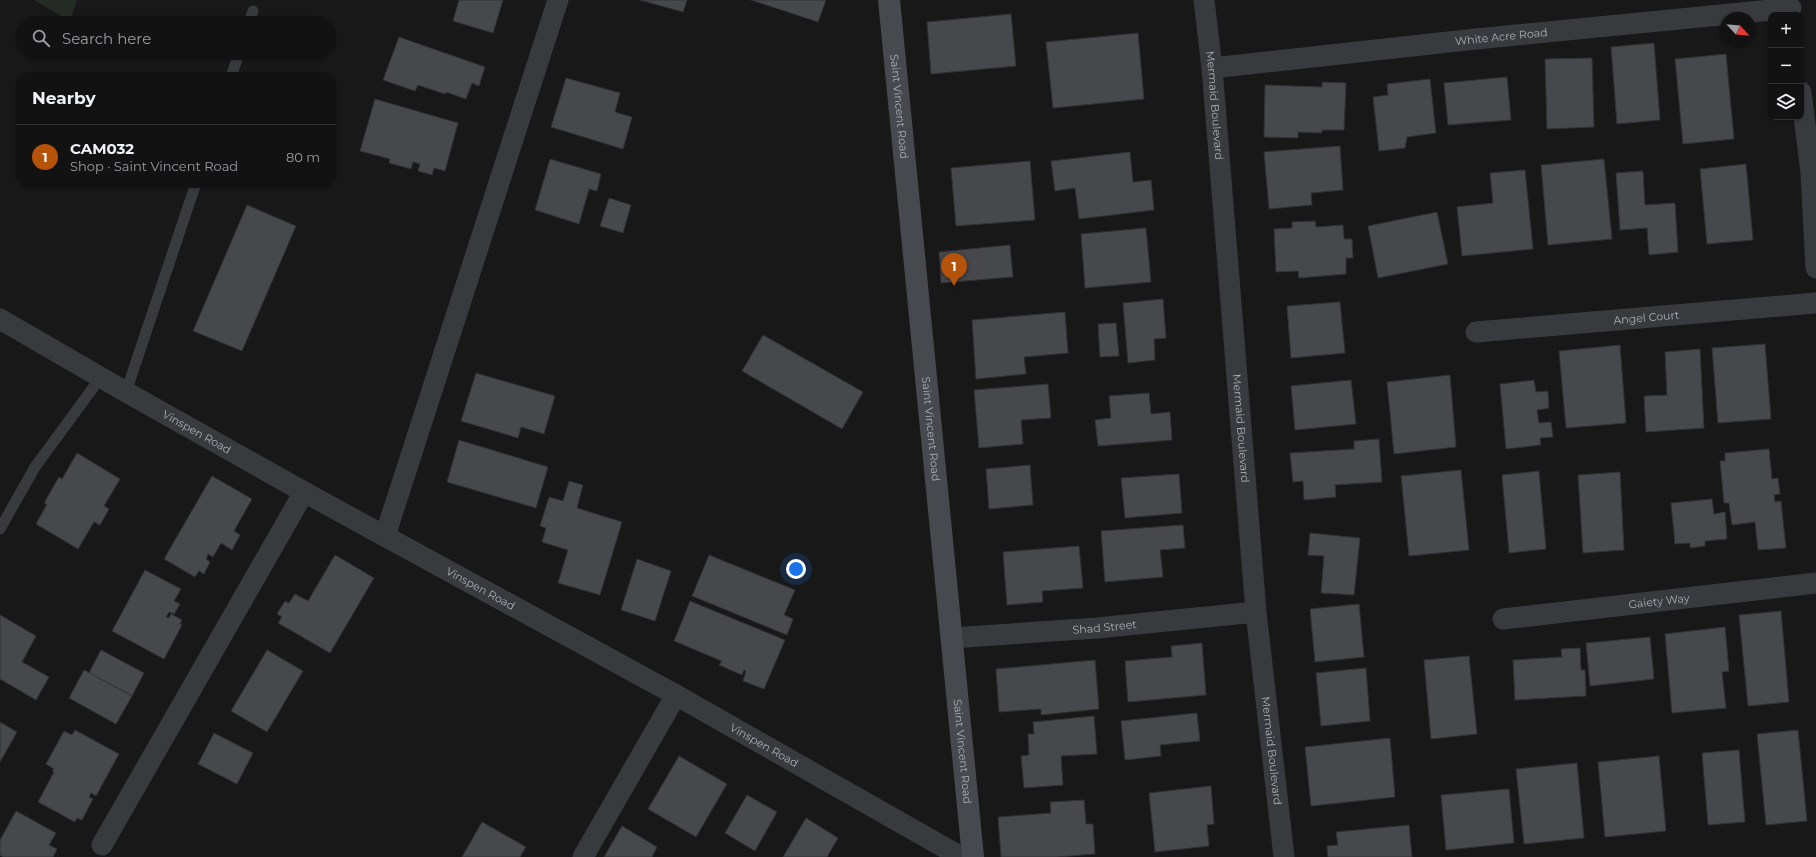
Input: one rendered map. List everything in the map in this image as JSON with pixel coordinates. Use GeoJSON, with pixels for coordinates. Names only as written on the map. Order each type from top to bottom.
{"type":"FeatureCollection","features":[{"type":"Feature","properties":{"kind":"street"},"geometry":{"type":"LineString","coordinates":[[385,536],[558,0]]}},
{"type":"Feature","properties":{"kind":"street","name":"Saint Vincent Road"},"geometry":{"type":"LineString","coordinates":[[889,0],[973,857]]}},
{"type":"Feature","properties":{"kind":"street","name":"Mermaid Boulevard"},"geometry":{"type":"LineString","coordinates":[[1204,0],[1212,68],[1256,612],[1284,857]]}},
{"type":"Feature","properties":{"kind":"street","name":"White Acre Road"},"geometry":{"type":"LineString","coordinates":[[1212,68],[1476,39],[1791,8]]}},
{"type":"Feature","properties":{"kind":"street"},"geometry":{"type":"LineString","coordinates":[[1804,112],[1813,173],[1816,268]]}},
{"type":"Feature","properties":{"kind":"street","name":"Angel Court"},"geometry":{"type":"LineString","coordinates":[[1476,332],[1816,303]]}},
{"type":"Feature","properties":{"kind":"street","name":"Vinspen Road"},"geometry":{"type":"LineString","coordinates":[[0,319],[304,492],[676,695],[961,857]]}},
{"type":"Feature","properties":{"kind":"street"},"geometry":{"type":"LineString","coordinates":[[102,845],[304,492]]}},
{"type":"Feature","properties":{"kind":"street","name":"Gaiety Way"},"geometry":{"type":"LineString","coordinates":[[1502,619],[1816,583]]}},
{"type":"Feature","properties":{"kind":"street","name":"Shad Street"},"geometry":{"type":"LineString","coordinates":[[952,638],[1096,628],[1256,612]]}},
{"type":"Feature","properties":{"kind":"street"},"geometry":{"type":"LineString","coordinates":[[583,857],[676,695]]}},
{"type":"Feature","properties":{"kind":"lane"},"geometry":{"type":"LineString","coordinates":[[251,16],[253,11]]}},
{"type":"Feature","properties":{"kind":"lane"},"geometry":{"type":"LineString","coordinates":[[233,72],[237,60]]}},
{"type":"Feature","properties":{"kind":"lane"},"geometry":{"type":"LineString","coordinates":[[126,392],[194,188]]}},
{"type":"Feature","properties":{"kind":"lane"},"geometry":{"type":"LineString","coordinates":[[0,529],[35,467],[100,377]]}},
{"type":"Feature","properties":{"kind":"shaded area"},"geometry":{"type":"Polygon","coordinates":[[[34,0],[77,0],[72,16],[61,16],[34,0]]]}},
{"type":"Feature","properties":{"kind":"building"},"geometry":{"type":"Polygon","coordinates":[[[459,0],[503,0],[493,33],[453,21],[459,0]]]}},
{"type":"Feature","properties":{"kind":"building"},"geometry":{"type":"Polygon","coordinates":[[[640,0],[687,0],[683,12],[640,0]]]}},
{"type":"Feature","properties":{"kind":"building"},"geometry":{"type":"Polygon","coordinates":[[[751,0],[826,0],[818,22],[751,0]]]}},
{"type":"Feature","properties":{"kind":"building"},"geometry":{"type":"Polygon","coordinates":[[[1011,14],[1016,66],[931,74],[927,22],[1011,14]]]}},
{"type":"Feature","properties":{"kind":"building"},"geometry":{"type":"Polygon","coordinates":[[[1138,33],[1144,99],[1053,108],[1046,42],[1138,33]]]}},
{"type":"Feature","properties":{"kind":"building"},"geometry":{"type":"Polygon","coordinates":[[[399,37],[485,67],[479,86],[472,83],[466,99],[418,85],[415,91],[383,80],[399,37]]]}},
{"type":"Feature","properties":{"kind":"building"},"geometry":{"type":"Polygon","coordinates":[[[1654,43],[1660,120],[1617,124],[1611,47],[1654,43]]]}},
{"type":"Feature","properties":{"kind":"building"},"geometry":{"type":"Polygon","coordinates":[[[1726,54],[1734,139],[1683,144],[1675,59],[1726,54]]]}},
{"type":"Feature","properties":{"kind":"building"},"geometry":{"type":"Polygon","coordinates":[[[1592,58],[1594,127],[1547,129],[1545,59],[1592,58]]]}},
{"type":"Feature","properties":{"kind":"building"},"geometry":{"type":"Polygon","coordinates":[[[1507,77],[1511,120],[1448,125],[1444,83],[1507,77]]]}},
{"type":"Feature","properties":{"kind":"building"},"geometry":{"type":"Polygon","coordinates":[[[566,78],[620,93],[615,112],[632,117],[623,149],[551,127],[566,78]]]}},
{"type":"Feature","properties":{"kind":"building"},"geometry":{"type":"Polygon","coordinates":[[[1430,79],[1436,133],[1407,137],[1405,148],[1379,151],[1373,97],[1388,95],[1387,84],[1430,79]]]}},
{"type":"Feature","properties":{"kind":"building"},"geometry":{"type":"Polygon","coordinates":[[[1322,82],[1346,83],[1344,130],[1322,130],[1322,133],[1298,132],[1298,138],[1264,137],[1265,85],[1322,87],[1322,82]]]}},
{"type":"Feature","properties":{"kind":"building"},"geometry":{"type":"Polygon","coordinates":[[[375,99],[458,123],[445,171],[434,168],[432,175],[418,171],[420,164],[413,162],[411,169],[389,163],[390,159],[360,151],[375,99]]]}},
{"type":"Feature","properties":{"kind":"building"},"geometry":{"type":"Polygon","coordinates":[[[1340,146],[1343,190],[1311,193],[1312,205],[1269,209],[1264,152],[1340,146]]]}},
{"type":"Feature","properties":{"kind":"building"},"geometry":{"type":"Polygon","coordinates":[[[1130,152],[1133,182],[1151,180],[1154,210],[1079,219],[1075,188],[1055,191],[1051,161],[1130,152]]]}},
{"type":"Feature","properties":{"kind":"building"},"geometry":{"type":"Polygon","coordinates":[[[550,159],[601,174],[597,191],[589,189],[579,224],[535,210],[550,159]]]}},
{"type":"Feature","properties":{"kind":"building"},"geometry":{"type":"Polygon","coordinates":[[[1604,159],[1612,239],[1548,245],[1541,165],[1604,159]]]}},
{"type":"Feature","properties":{"kind":"building"},"geometry":{"type":"Polygon","coordinates":[[[1030,161],[1035,220],[956,226],[951,168],[1030,161]]]}},
{"type":"Feature","properties":{"kind":"building"},"geometry":{"type":"Polygon","coordinates":[[[1746,164],[1753,240],[1707,244],[1700,169],[1746,164]]]}},
{"type":"Feature","properties":{"kind":"building"},"geometry":{"type":"Polygon","coordinates":[[[1525,170],[1533,249],[1462,256],[1457,207],[1493,203],[1490,173],[1525,170]]]}},
{"type":"Feature","properties":{"kind":"building"},"geometry":{"type":"Polygon","coordinates":[[[1643,171],[1645,205],[1675,203],[1678,252],[1649,255],[1647,228],[1620,230],[1616,173],[1643,171]]]}},
{"type":"Feature","properties":{"kind":"building"},"geometry":{"type":"Polygon","coordinates":[[[609,198],[631,205],[623,233],[600,226],[609,198]]]}},
{"type":"Feature","properties":{"kind":"building"},"geometry":{"type":"Polygon","coordinates":[[[247,205],[296,226],[242,351],[193,331],[247,205]]]}},
{"type":"Feature","properties":{"kind":"building"},"geometry":{"type":"Polygon","coordinates":[[[1437,212],[1448,264],[1378,278],[1368,226],[1437,212]]]}},
{"type":"Feature","properties":{"kind":"building"},"geometry":{"type":"Polygon","coordinates":[[[1315,221],[1316,227],[1343,225],[1344,239],[1352,239],[1353,258],[1346,258],[1346,274],[1299,278],[1298,271],[1276,272],[1274,229],[1292,228],[1292,222],[1315,221]]]}},
{"type":"Feature","properties":{"kind":"building"},"geometry":{"type":"Polygon","coordinates":[[[1146,228],[1151,282],[1085,288],[1081,234],[1146,228]]]}},
{"type":"Feature","properties":{"kind":"building"},"geometry":{"type":"Polygon","coordinates":[[[1010,245],[1013,277],[941,283],[939,252],[1010,245]]]}},
{"type":"Feature","properties":{"kind":"building"},"geometry":{"type":"Polygon","coordinates":[[[1163,299],[1166,338],[1154,339],[1155,360],[1128,363],[1123,303],[1163,299]]]}},
{"type":"Feature","properties":{"kind":"building"},"geometry":{"type":"Polygon","coordinates":[[[1340,302],[1345,353],[1291,358],[1287,306],[1340,302]]]}},
{"type":"Feature","properties":{"kind":"building"},"geometry":{"type":"Polygon","coordinates":[[[1065,312],[1068,353],[1024,357],[1026,374],[976,379],[972,320],[1065,312]]]}},
{"type":"Feature","properties":{"kind":"building"},"geometry":{"type":"Polygon","coordinates":[[[1116,323],[1119,356],[1100,357],[1098,324],[1116,323]]]}},
{"type":"Feature","properties":{"kind":"building"},"geometry":{"type":"Polygon","coordinates":[[[763,335],[863,392],[842,429],[742,371],[763,335]]]}},
{"type":"Feature","properties":{"kind":"building"},"geometry":{"type":"Polygon","coordinates":[[[1765,344],[1771,419],[1718,423],[1712,348],[1765,344]]]}},
{"type":"Feature","properties":{"kind":"building"},"geometry":{"type":"Polygon","coordinates":[[[1620,345],[1626,423],[1566,428],[1559,351],[1620,345]]]}},
{"type":"Feature","properties":{"kind":"building"},"geometry":{"type":"Polygon","coordinates":[[[1700,349],[1704,428],[1646,432],[1644,396],[1667,395],[1665,352],[1700,349]]]}},
{"type":"Feature","properties":{"kind":"building"},"geometry":{"type":"Polygon","coordinates":[[[476,373],[555,396],[544,434],[521,427],[518,438],[461,421],[476,373]]]}},
{"type":"Feature","properties":{"kind":"building"},"geometry":{"type":"Polygon","coordinates":[[[1450,375],[1456,447],[1394,454],[1387,382],[1450,375]]]}},
{"type":"Feature","properties":{"kind":"building"},"geometry":{"type":"Polygon","coordinates":[[[1351,380],[1356,424],[1295,430],[1291,386],[1351,380]]]}},
{"type":"Feature","properties":{"kind":"building"},"geometry":{"type":"Polygon","coordinates":[[[1534,380],[1536,392],[1548,391],[1549,408],[1537,410],[1539,423],[1551,422],[1553,437],[1540,438],[1541,445],[1506,449],[1500,384],[1534,380]]]}},
{"type":"Feature","properties":{"kind":"building"},"geometry":{"type":"Polygon","coordinates":[[[1048,384],[1051,418],[1021,420],[1023,444],[979,448],[974,390],[1048,384]]]}},
{"type":"Feature","properties":{"kind":"building"},"geometry":{"type":"Polygon","coordinates":[[[1149,393],[1151,414],[1170,412],[1172,440],[1098,446],[1095,420],[1111,418],[1109,396],[1149,393]]]}},
{"type":"Feature","properties":{"kind":"building"},"geometry":{"type":"Polygon","coordinates":[[[1379,439],[1382,482],[1335,485],[1336,497],[1304,500],[1303,481],[1293,482],[1290,453],[1354,449],[1354,441],[1379,439]]]}},
{"type":"Feature","properties":{"kind":"building"},"geometry":{"type":"Polygon","coordinates":[[[459,440],[548,467],[536,508],[447,482],[459,440]]]}},
{"type":"Feature","properties":{"kind":"building"},"geometry":{"type":"Polygon","coordinates":[[[1769,449],[1772,479],[1778,478],[1780,494],[1774,495],[1775,502],[1781,501],[1786,548],[1758,550],[1755,522],[1732,525],[1729,503],[1724,503],[1720,461],[1725,461],[1725,453],[1769,449]]]}},
{"type":"Feature","properties":{"kind":"building"},"geometry":{"type":"Polygon","coordinates":[[[77,453],[120,479],[104,506],[109,509],[100,525],[94,522],[78,549],[36,524],[47,504],[44,503],[59,477],[62,479],[77,453]]]}},
{"type":"Feature","properties":{"kind":"building"},"geometry":{"type":"Polygon","coordinates":[[[1030,465],[1033,505],[989,509],[986,469],[1030,465]]]}},
{"type":"Feature","properties":{"kind":"building"},"geometry":{"type":"Polygon","coordinates":[[[1461,470],[1469,550],[1409,556],[1401,476],[1461,470]]]}},
{"type":"Feature","properties":{"kind":"building"},"geometry":{"type":"Polygon","coordinates":[[[1539,471],[1546,549],[1509,553],[1502,475],[1539,471]]]}},
{"type":"Feature","properties":{"kind":"building"},"geometry":{"type":"Polygon","coordinates":[[[1620,472],[1624,550],[1583,553],[1578,475],[1620,472]]]}},
{"type":"Feature","properties":{"kind":"building"},"geometry":{"type":"Polygon","coordinates":[[[1179,474],[1182,513],[1125,518],[1121,478],[1179,474]]]}},
{"type":"Feature","properties":{"kind":"building"},"geometry":{"type":"Polygon","coordinates":[[[212,476],[252,499],[234,531],[240,535],[232,550],[221,543],[213,557],[208,554],[206,559],[210,562],[204,574],[199,571],[195,577],[164,559],[212,476]]]}},
{"type":"Feature","properties":{"kind":"building"},"geometry":{"type":"Polygon","coordinates":[[[569,481],[583,485],[577,508],[622,522],[600,595],[558,583],[568,550],[542,542],[546,528],[540,526],[549,497],[563,501],[569,481]]]}},
{"type":"Feature","properties":{"kind":"building"},"geometry":{"type":"Polygon","coordinates":[[[1712,499],[1714,514],[1725,512],[1727,539],[1705,541],[1705,546],[1690,548],[1690,543],[1675,544],[1671,503],[1712,499]]]}},
{"type":"Feature","properties":{"kind":"building"},"geometry":{"type":"Polygon","coordinates":[[[1183,525],[1185,548],[1160,550],[1163,577],[1105,582],[1101,531],[1183,525]]]}},
{"type":"Feature","properties":{"kind":"building"},"geometry":{"type":"Polygon","coordinates":[[[1310,533],[1360,538],[1354,595],[1321,593],[1324,556],[1308,555],[1310,533]]]}},
{"type":"Feature","properties":{"kind":"building"},"geometry":{"type":"Polygon","coordinates":[[[1079,546],[1083,588],[1042,591],[1043,602],[1007,605],[1003,552],[1079,546]]]}},
{"type":"Feature","properties":{"kind":"building"},"geometry":{"type":"Polygon","coordinates":[[[335,555],[374,578],[330,653],[278,623],[282,617],[277,614],[285,601],[289,603],[295,594],[308,601],[335,555]]]}},
{"type":"Feature","properties":{"kind":"building"},"geometry":{"type":"Polygon","coordinates":[[[709,555],[795,590],[784,615],[793,619],[787,635],[692,596],[709,555]]]}},
{"type":"Feature","properties":{"kind":"building"},"geometry":{"type":"Polygon","coordinates":[[[637,559],[671,571],[655,621],[621,610],[637,559]]]}},
{"type":"Feature","properties":{"kind":"building"},"geometry":{"type":"Polygon","coordinates":[[[145,570],[181,589],[174,601],[180,604],[174,614],[169,612],[166,617],[169,618],[171,614],[182,620],[180,624],[182,625],[164,659],[112,631],[145,570]]]}},
{"type":"Feature","properties":{"kind":"building"},"geometry":{"type":"Polygon","coordinates":[[[690,601],[785,640],[764,689],[743,681],[746,671],[744,670],[742,675],[719,665],[722,661],[674,641],[690,601]]]}},
{"type":"Feature","properties":{"kind":"building"},"geometry":{"type":"Polygon","coordinates":[[[1359,604],[1364,657],[1315,662],[1310,609],[1359,604]]]}},
{"type":"Feature","properties":{"kind":"building"},"geometry":{"type":"Polygon","coordinates":[[[1781,611],[1789,702],[1748,706],[1739,615],[1781,611]]]}},
{"type":"Feature","properties":{"kind":"building"},"geometry":{"type":"Polygon","coordinates":[[[0,615],[36,636],[22,662],[49,677],[36,700],[0,679],[0,615]]]}},
{"type":"Feature","properties":{"kind":"building"},"geometry":{"type":"Polygon","coordinates":[[[1725,627],[1729,671],[1722,672],[1726,708],[1672,713],[1665,634],[1725,627]]]}},
{"type":"Feature","properties":{"kind":"building"},"geometry":{"type":"Polygon","coordinates":[[[1650,637],[1654,679],[1590,686],[1586,643],[1650,637]]]}},
{"type":"Feature","properties":{"kind":"building"},"geometry":{"type":"Polygon","coordinates":[[[1202,643],[1206,695],[1128,702],[1125,661],[1172,657],[1171,646],[1202,643]]]}},
{"type":"Feature","properties":{"kind":"building"},"geometry":{"type":"Polygon","coordinates":[[[1580,648],[1581,670],[1585,670],[1586,696],[1515,700],[1513,660],[1562,657],[1561,649],[1580,648]]]}},
{"type":"Feature","properties":{"kind":"building"},"geometry":{"type":"Polygon","coordinates":[[[101,650],[144,673],[132,696],[89,673],[101,650]]]}},
{"type":"Feature","properties":{"kind":"building"},"geometry":{"type":"Polygon","coordinates":[[[267,650],[303,671],[267,732],[231,711],[267,650]]]}},
{"type":"Feature","properties":{"kind":"building"},"geometry":{"type":"Polygon","coordinates":[[[1469,656],[1477,734],[1431,739],[1424,660],[1469,656]]]}},
{"type":"Feature","properties":{"kind":"building"},"geometry":{"type":"Polygon","coordinates":[[[1095,660],[1099,709],[1041,715],[1041,709],[999,712],[996,669],[1095,660]]]}},
{"type":"Feature","properties":{"kind":"building"},"geometry":{"type":"Polygon","coordinates":[[[1366,668],[1370,721],[1321,726],[1316,673],[1366,668]]]}},
{"type":"Feature","properties":{"kind":"building"},"geometry":{"type":"Polygon","coordinates":[[[84,670],[132,696],[116,724],[69,698],[84,670]]]}},
{"type":"Feature","properties":{"kind":"building"},"geometry":{"type":"Polygon","coordinates":[[[1197,713],[1200,741],[1160,745],[1161,756],[1125,760],[1121,721],[1197,713]]]}},
{"type":"Feature","properties":{"kind":"building"},"geometry":{"type":"Polygon","coordinates":[[[1094,716],[1097,754],[1061,756],[1063,785],[1024,788],[1021,756],[1029,755],[1028,734],[1034,734],[1033,722],[1094,716]]]}},
{"type":"Feature","properties":{"kind":"building"},"geometry":{"type":"Polygon","coordinates":[[[0,722],[17,732],[0,762],[0,722]]]}},
{"type":"Feature","properties":{"kind":"building"},"geometry":{"type":"Polygon","coordinates":[[[75,730],[119,754],[96,796],[91,793],[89,797],[93,799],[82,820],[77,818],[75,822],[38,802],[54,772],[52,771],[54,769],[46,764],[64,731],[72,735],[75,730]]]}},
{"type":"Feature","properties":{"kind":"building"},"geometry":{"type":"Polygon","coordinates":[[[1798,730],[1807,821],[1766,825],[1757,734],[1798,730]]]}},
{"type":"Feature","properties":{"kind":"building"},"geometry":{"type":"Polygon","coordinates":[[[214,733],[253,753],[237,784],[198,764],[214,733]]]}},
{"type":"Feature","properties":{"kind":"building"},"geometry":{"type":"Polygon","coordinates":[[[1390,738],[1395,797],[1311,806],[1305,747],[1390,738]]]}},
{"type":"Feature","properties":{"kind":"building"},"geometry":{"type":"Polygon","coordinates":[[[1739,750],[1745,822],[1708,825],[1702,753],[1739,750]]]}},
{"type":"Feature","properties":{"kind":"building"},"geometry":{"type":"Polygon","coordinates":[[[679,756],[727,784],[696,837],[648,809],[679,756]]]}},
{"type":"Feature","properties":{"kind":"building"},"geometry":{"type":"Polygon","coordinates":[[[1659,756],[1666,831],[1605,837],[1598,762],[1659,756]]]}},
{"type":"Feature","properties":{"kind":"building"},"geometry":{"type":"Polygon","coordinates":[[[1577,763],[1584,838],[1524,844],[1516,769],[1577,763]]]}},
{"type":"Feature","properties":{"kind":"building"},"geometry":{"type":"Polygon","coordinates":[[[1211,786],[1214,824],[1207,825],[1209,846],[1155,852],[1149,793],[1211,786]]]}},
{"type":"Feature","properties":{"kind":"building"},"geometry":{"type":"Polygon","coordinates":[[[1509,789],[1514,843],[1446,850],[1441,795],[1509,789]]]}},
{"type":"Feature","properties":{"kind":"building"},"geometry":{"type":"Polygon","coordinates":[[[747,795],[777,812],[755,851],[725,833],[747,795]]]}},
{"type":"Feature","properties":{"kind":"building"},"geometry":{"type":"Polygon","coordinates":[[[1084,800],[1086,824],[1093,824],[1095,854],[1057,857],[1001,857],[998,817],[1051,813],[1050,802],[1084,800]]]}},
{"type":"Feature","properties":{"kind":"building"},"geometry":{"type":"Polygon","coordinates":[[[16,811],[56,833],[49,845],[57,849],[53,857],[3,857],[0,855],[0,840],[16,811]]]}},
{"type":"Feature","properties":{"kind":"building"},"geometry":{"type":"Polygon","coordinates":[[[806,818],[838,838],[827,857],[783,857],[806,818]]]}},
{"type":"Feature","properties":{"kind":"building"},"geometry":{"type":"Polygon","coordinates":[[[482,822],[526,847],[520,857],[462,857],[482,822]]]}},
{"type":"Feature","properties":{"kind":"building"},"geometry":{"type":"Polygon","coordinates":[[[1409,825],[1412,857],[1328,857],[1327,846],[1338,845],[1336,832],[1409,825]]]}},
{"type":"Feature","properties":{"kind":"building"},"geometry":{"type":"Polygon","coordinates":[[[622,826],[657,847],[652,857],[604,857],[622,826]]]}},
{"type":"Feature","properties":{"kind":"place","name":"CAM032"},"geometry":{"type":"Point","coordinates":[954,286]}}]}
